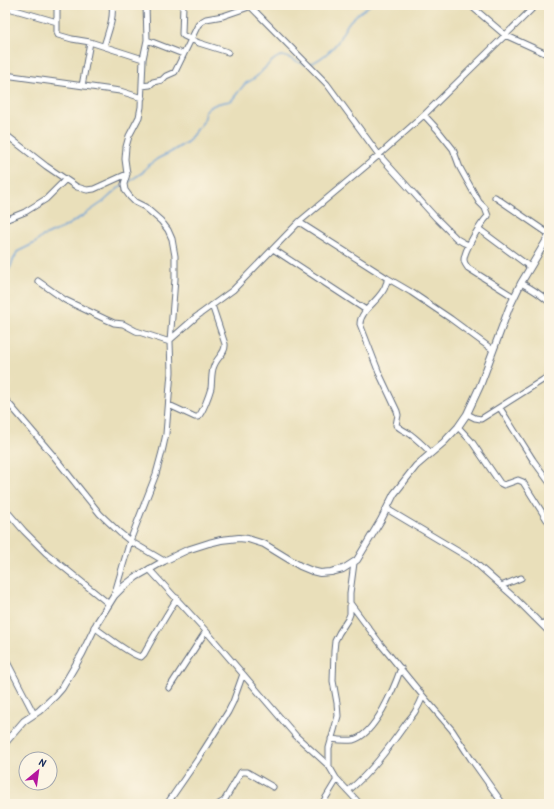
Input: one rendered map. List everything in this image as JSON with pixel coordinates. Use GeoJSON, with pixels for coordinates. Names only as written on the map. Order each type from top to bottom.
{"type":"FeatureCollection","features":[{"type":"Feature","properties":{"kind":"street"},"geometry":{"type":"LineString","coordinates":[[104,46],[112,21],[112,5]]}},
{"type":"Feature","properties":{"kind":"street"},"geometry":{"type":"LineString","coordinates":[[114,596],[130,541],[156,474],[166,434],[171,372],[175,263],[172,239],[168,230],[161,221],[145,207],[135,202],[125,190],[124,184],[127,174],[125,159],[126,147],[129,136],[139,117],[142,98],[143,59],[147,40],[146,5]]}},
{"type":"Feature","properties":{"kind":"street"},"geometry":{"type":"LineString","coordinates":[[183,5],[182,34],[191,40],[228,52]]}},
{"type":"Feature","properties":{"kind":"street"},"geometry":{"type":"LineString","coordinates":[[142,86],[150,85],[154,82],[162,80],[166,76],[175,72],[183,54],[201,22],[206,19],[223,16],[249,7],[250,5],[327,84],[379,155],[436,218],[457,238],[469,245]]}},
{"type":"Feature","properties":{"kind":"street"},"geometry":{"type":"LineString","coordinates":[[470,5],[505,35],[549,55]]}},
{"type":"Feature","properties":{"kind":"street"},"geometry":{"type":"LineString","coordinates":[[171,341],[196,317],[233,290],[298,222],[379,155],[424,115],[536,5]]}},
{"type":"Feature","properties":{"kind":"street"},"geometry":{"type":"LineString","coordinates":[[58,6],[58,35],[90,42],[143,59]]}},
{"type":"Feature","properties":{"kind":"street"},"geometry":{"type":"LineString","coordinates":[[5,7],[57,22]]}},
{"type":"Feature","properties":{"kind":"street"},"geometry":{"type":"LineString","coordinates":[[147,40],[183,54]]}},
{"type":"Feature","properties":{"kind":"street"},"geometry":{"type":"LineString","coordinates":[[82,86],[90,42]]}},
{"type":"Feature","properties":{"kind":"street"},"geometry":{"type":"LineString","coordinates":[[5,75],[120,91],[142,98]]}},
{"type":"Feature","properties":{"kind":"street"},"geometry":{"type":"LineString","coordinates":[[424,115],[453,150],[460,168],[479,202],[485,208],[488,216],[469,245],[464,260],[465,264],[468,268],[514,297]]}},
{"type":"Feature","properties":{"kind":"street"},"geometry":{"type":"LineString","coordinates":[[5,134],[77,187],[87,190],[94,189],[127,174]]}},
{"type":"Feature","properties":{"kind":"street"},"geometry":{"type":"LineString","coordinates":[[5,220],[25,212],[46,199],[66,180]]}},
{"type":"Feature","properties":{"kind":"street"},"geometry":{"type":"LineString","coordinates":[[6,739],[24,721],[56,696],[82,654],[94,628],[114,596],[136,577],[164,560],[186,550],[209,543],[239,538],[264,544],[312,572],[331,572],[344,569],[357,560],[387,509],[394,494],[416,466],[430,452],[444,442],[467,414],[480,386],[514,297],[549,235],[495,197]]}},
{"type":"Feature","properties":{"kind":"street"},"geometry":{"type":"LineString","coordinates":[[298,222],[451,319],[493,350]]}},
{"type":"Feature","properties":{"kind":"street"},"geometry":{"type":"LineString","coordinates":[[480,229],[530,267]]}},
{"type":"Feature","properties":{"kind":"street"},"geometry":{"type":"LineString","coordinates":[[273,249],[366,310]]}},
{"type":"Feature","properties":{"kind":"street"},"geometry":{"type":"LineString","coordinates":[[387,278],[385,288],[366,310],[360,319],[360,324],[379,373],[397,411],[398,417],[396,425],[430,452]]}},
{"type":"Feature","properties":{"kind":"street"},"geometry":{"type":"LineString","coordinates":[[38,281],[65,300],[105,319],[114,323],[123,324],[136,331],[171,341]]}},
{"type":"Feature","properties":{"kind":"street"},"geometry":{"type":"LineString","coordinates":[[521,283],[537,292],[549,302]]}},
{"type":"Feature","properties":{"kind":"street"},"geometry":{"type":"LineString","coordinates":[[169,405],[195,417],[200,415],[210,389],[213,367],[226,347],[212,305]]}},
{"type":"Feature","properties":{"kind":"street"},"geometry":{"type":"LineString","coordinates":[[467,414],[481,419],[549,376]]}},
{"type":"Feature","properties":{"kind":"street"},"geometry":{"type":"LineString","coordinates":[[5,399],[52,454],[100,514],[130,541],[164,560]]}},
{"type":"Feature","properties":{"kind":"street"},"geometry":{"type":"LineString","coordinates":[[500,408],[549,482]]}},
{"type":"Feature","properties":{"kind":"street"},"geometry":{"type":"LineString","coordinates":[[458,426],[472,442],[500,483],[504,485],[518,480],[523,482],[547,520]]}},
{"type":"Feature","properties":{"kind":"street"},"geometry":{"type":"LineString","coordinates":[[5,508],[24,531],[46,553],[109,604]]}},
{"type":"Feature","properties":{"kind":"street"},"geometry":{"type":"LineString","coordinates":[[387,509],[471,559],[549,632]]}},
{"type":"Feature","properties":{"kind":"street"},"geometry":{"type":"LineString","coordinates":[[329,766],[329,748],[338,716],[333,681],[335,641],[350,614],[350,593],[354,563]]}},
{"type":"Feature","properties":{"kind":"street"},"geometry":{"type":"LineString","coordinates":[[150,569],[206,631],[296,736],[329,766],[336,778],[360,804]]}},
{"type":"Feature","properties":{"kind":"street"},"geometry":{"type":"LineString","coordinates":[[501,586],[521,578]]}},
{"type":"Feature","properties":{"kind":"street"},"geometry":{"type":"LineString","coordinates":[[94,628],[137,656],[141,657],[177,598]]}},
{"type":"Feature","properties":{"kind":"street"},"geometry":{"type":"LineString","coordinates":[[350,603],[378,641],[452,730],[501,802],[508,804]]}},
{"type":"Feature","properties":{"kind":"street"},"geometry":{"type":"LineString","coordinates":[[542,625],[549,618]]}},
{"type":"Feature","properties":{"kind":"street"},"geometry":{"type":"LineString","coordinates":[[169,688],[206,631]]}},
{"type":"Feature","properties":{"kind":"street"},"geometry":{"type":"LineString","coordinates":[[5,658],[34,714]]}},
{"type":"Feature","properties":{"kind":"street"},"geometry":{"type":"LineString","coordinates":[[331,739],[354,739],[362,736],[374,724],[394,687],[400,668]]}},
{"type":"Feature","properties":{"kind":"street"},"geometry":{"type":"LineString","coordinates":[[176,804],[168,802],[228,712],[243,674]]}},
{"type":"Feature","properties":{"kind":"street"},"geometry":{"type":"LineString","coordinates":[[348,792],[364,777],[394,742],[406,723],[416,711],[423,696]]}},
{"type":"Feature","properties":{"kind":"street"},"geometry":{"type":"LineString","coordinates":[[219,804],[224,801],[241,772],[247,772],[273,787]]}},
{"type":"Feature","properties":{"kind":"street"},"geometry":{"type":"LineString","coordinates":[[322,804],[336,781],[336,778]]}},
{"type":"Feature","properties":{"kind":"waterway"},"geometry":{"type":"LineString","coordinates":[[309,64],[321,58],[332,49],[350,21],[370,5]]}},
{"type":"Feature","properties":{"kind":"waterway"},"geometry":{"type":"LineString","coordinates":[[126,183],[142,173],[157,159],[187,142],[203,122],[205,111],[213,105],[232,100],[246,83],[256,77],[268,64],[278,57],[284,56],[305,64]]}},
{"type":"Feature","properties":{"kind":"waterway"},"geometry":{"type":"LineString","coordinates":[[5,279],[17,252],[35,243],[43,236],[63,228],[84,215],[103,202],[122,185]]}}]}
